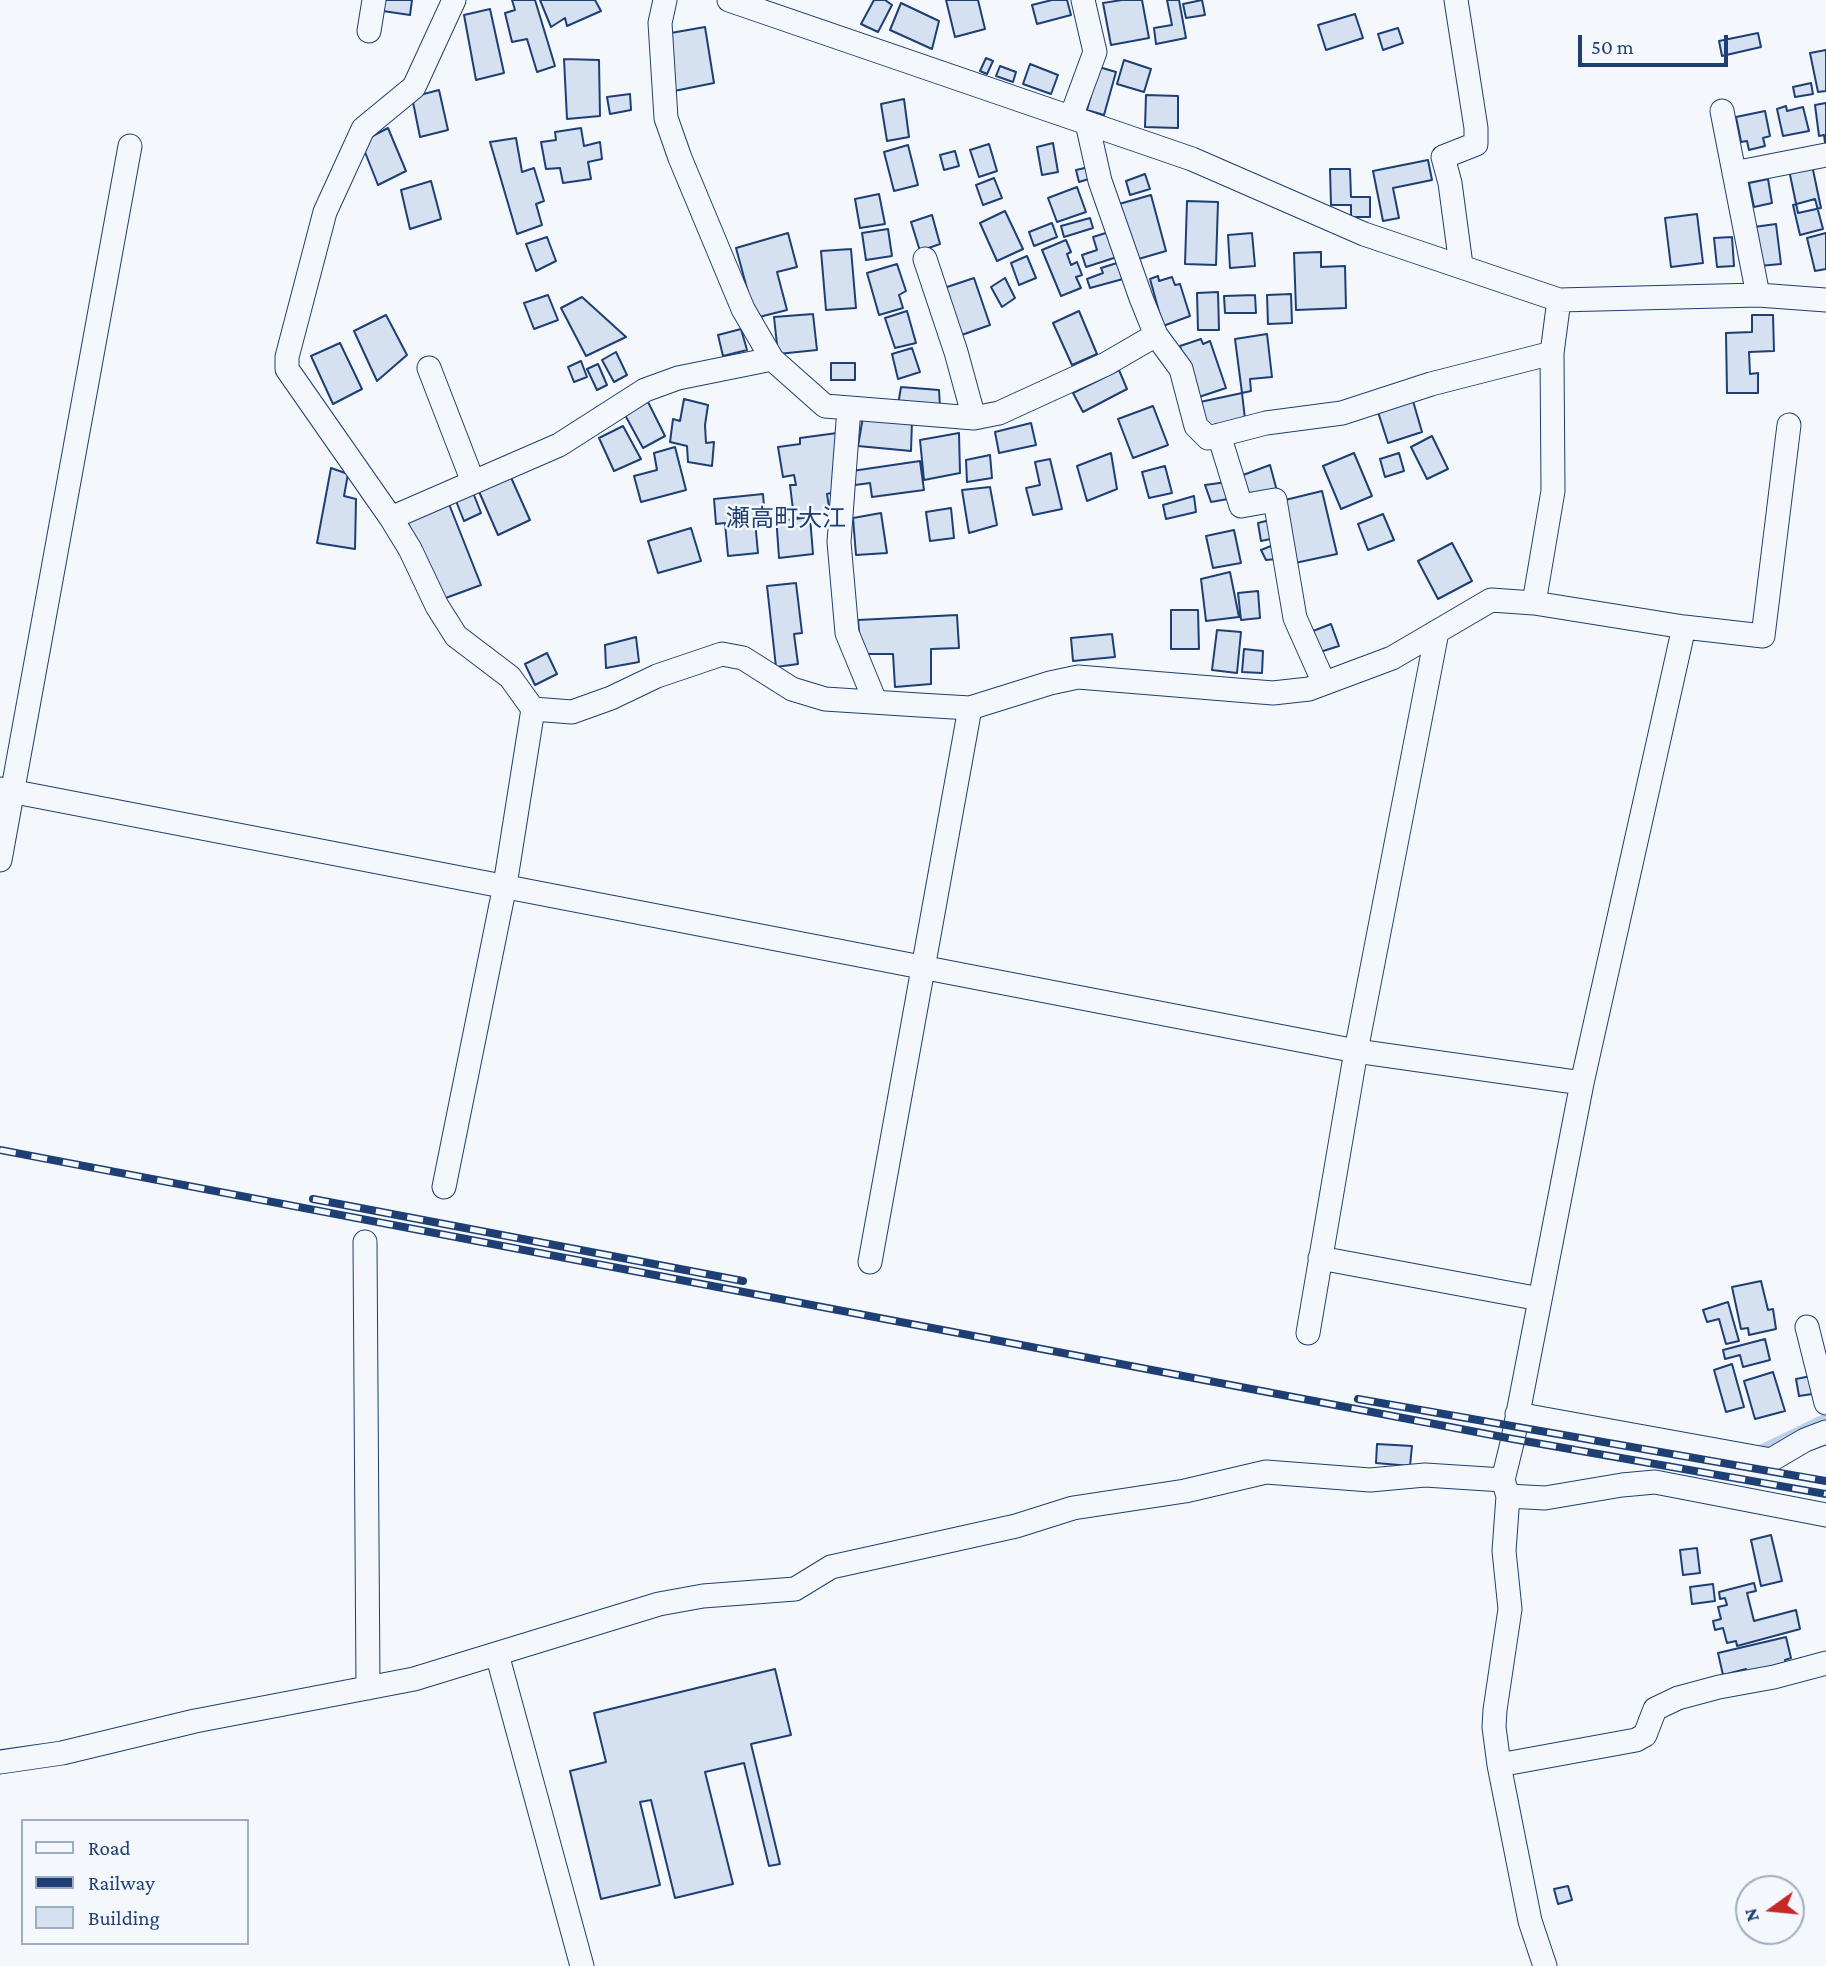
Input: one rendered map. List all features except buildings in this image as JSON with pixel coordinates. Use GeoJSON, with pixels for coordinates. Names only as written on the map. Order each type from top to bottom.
{"type":"FeatureCollection","features":[{"type":"Feature","properties":{"kind":"street"},"geometry":{"type":"LineString","coordinates":[[369,31],[374,0]]}},
{"type":"Feature","properties":{"kind":"street"},"geometry":{"type":"LineString","coordinates":[[444,1187],[505,885],[533,709],[510,677],[456,636],[437,606],[411,549],[287,369],[287,357],[325,212],[363,129],[414,87],[454,0]]}},
{"type":"Feature","properties":{"kind":"street"},"geometry":{"type":"LineString","coordinates":[[665,0],[660,23],[666,118],[680,158],[743,310],[772,359],[825,406],[974,418],[999,413],[1106,364],[1156,335]]}},
{"type":"Feature","properties":{"kind":"street"},"geometry":{"type":"LineString","coordinates":[[729,0],[1192,159],[1364,234],[1559,300],[1758,295],[1826,300]]}},
{"type":"Feature","properties":{"kind":"street"},"geometry":{"type":"LineString","coordinates":[[1083,0],[1096,52],[1079,120],[1156,335],[1181,369],[1196,426],[1208,438],[1266,424],[1342,413],[1430,384],[1552,353]]}},
{"type":"Feature","properties":{"kind":"street"},"geometry":{"type":"LineString","coordinates":[[1455,0],[1476,128],[1476,144],[1443,157],[1450,183],[1461,265]]}},
{"type":"Feature","properties":{"kind":"street"},"geometry":{"type":"LineString","coordinates":[[1722,111],[1758,295]]}},
{"type":"Feature","properties":{"kind":"street"},"geometry":{"type":"LineString","coordinates":[[0,860],[6,791],[130,146]]}},
{"type":"Feature","properties":{"kind":"street"},"geometry":{"type":"LineString","coordinates":[[1734,173],[1826,155]]}},
{"type":"Feature","properties":{"kind":"street"},"geometry":{"type":"LineString","coordinates":[[925,259],[956,352],[974,418]]}},
{"type":"Feature","properties":{"kind":"street"},"geometry":{"type":"LineString","coordinates":[[1534,603],[1553,491],[1552,353],[1559,300]]}},
{"type":"Feature","properties":{"kind":"street"},"geometry":{"type":"LineString","coordinates":[[391,518],[559,444],[645,390],[678,378],[772,359]]}},
{"type":"Feature","properties":{"kind":"street"},"geometry":{"type":"LineString","coordinates":[[429,368],[473,482]]}},
{"type":"Feature","properties":{"kind":"street"},"geometry":{"type":"LineString","coordinates":[[849,408],[839,541],[847,633],[875,701]]}},
{"type":"Feature","properties":{"kind":"street"},"geometry":{"type":"LineString","coordinates":[[533,709],[572,712],[611,698],[657,676],[722,654],[743,658],[792,689],[825,699],[970,708],[1078,677],[1273,693],[1309,689],[1392,657],[1491,600],[1534,603],[1684,627],[1763,636],[1789,425]]}},
{"type":"Feature","properties":{"kind":"street"},"geometry":{"type":"LineString","coordinates":[[1219,435],[1241,506],[1276,499],[1295,618],[1324,683]]}},
{"type":"Feature","properties":{"kind":"street"},"geometry":{"type":"LineString","coordinates":[[1545,1966],[1530,1921],[1494,1727],[1494,1710],[1510,1609],[1504,1551],[1506,1488],[1517,1414],[1582,1083],[1684,627]]}},
{"type":"Feature","properties":{"kind":"street"},"geometry":{"type":"LineString","coordinates":[[1308,1333],[1356,1051],[1437,632]]}},
{"type":"Feature","properties":{"kind":"street"},"geometry":{"type":"LineString","coordinates":[[870,1262],[970,708]]}},
{"type":"Feature","properties":{"kind":"street"},"geometry":{"type":"LineString","coordinates":[[6,791],[1356,1051],[1582,1083]]}},
{"type":"Feature","properties":{"kind":"street"},"geometry":{"type":"LineString","coordinates":[[365,1242],[368,1688]]}},
{"type":"Feature","properties":{"kind":"street"},"geometry":{"type":"LineString","coordinates":[[1320,1258],[1540,1299]]}},
{"type":"Feature","properties":{"kind":"street"},"geometry":{"type":"LineString","coordinates":[[1807,1327],[1826,1403]]}},
{"type":"Feature","properties":{"kind":"street"},"geometry":{"type":"LineString","coordinates":[[1517,1414],[1771,1460],[1805,1440],[1826,1432]]}},
{"type":"Feature","properties":{"kind":"street"},"geometry":{"type":"LineString","coordinates":[[0,1762],[62,1752],[195,1721],[414,1679],[659,1604],[703,1596],[795,1589],[831,1567],[1016,1526],[1073,1508],[1185,1491],[1266,1472],[1370,1480],[1425,1475],[1506,1488],[1545,1498],[1655,1482],[1826,1515]]}},
{"type":"Feature","properties":{"kind":"street"},"geometry":{"type":"LineString","coordinates":[[497,1654],[582,1966]]}},
{"type":"Feature","properties":{"kind":"street"},"geometry":{"type":"LineString","coordinates":[[1499,1765],[1636,1740],[1645,1735],[1655,1709],[1678,1698],[1719,1687],[1774,1678],[1826,1663]]}},
{"type":"Feature","properties":{"kind":"waterway"},"geometry":{"type":"LineString","coordinates":[[1756,1450],[1826,1416]]}},
{"type":"Feature","properties":{"kind":"railway"},"geometry":{"type":"LineString","coordinates":[[0,1150],[1513,1439],[1826,1494]]}},
{"type":"Feature","properties":{"kind":"railway"},"geometry":{"type":"LineString","coordinates":[[313,1199],[743,1281]]}},
{"type":"Feature","properties":{"kind":"railway"},"geometry":{"type":"LineString","coordinates":[[1358,1399],[1826,1481]]}},
{"type":"Feature","properties":{"kind":"district","name":"瀬高町大江"},"geometry":{"type":"Point","coordinates":[786,519]}}]}
